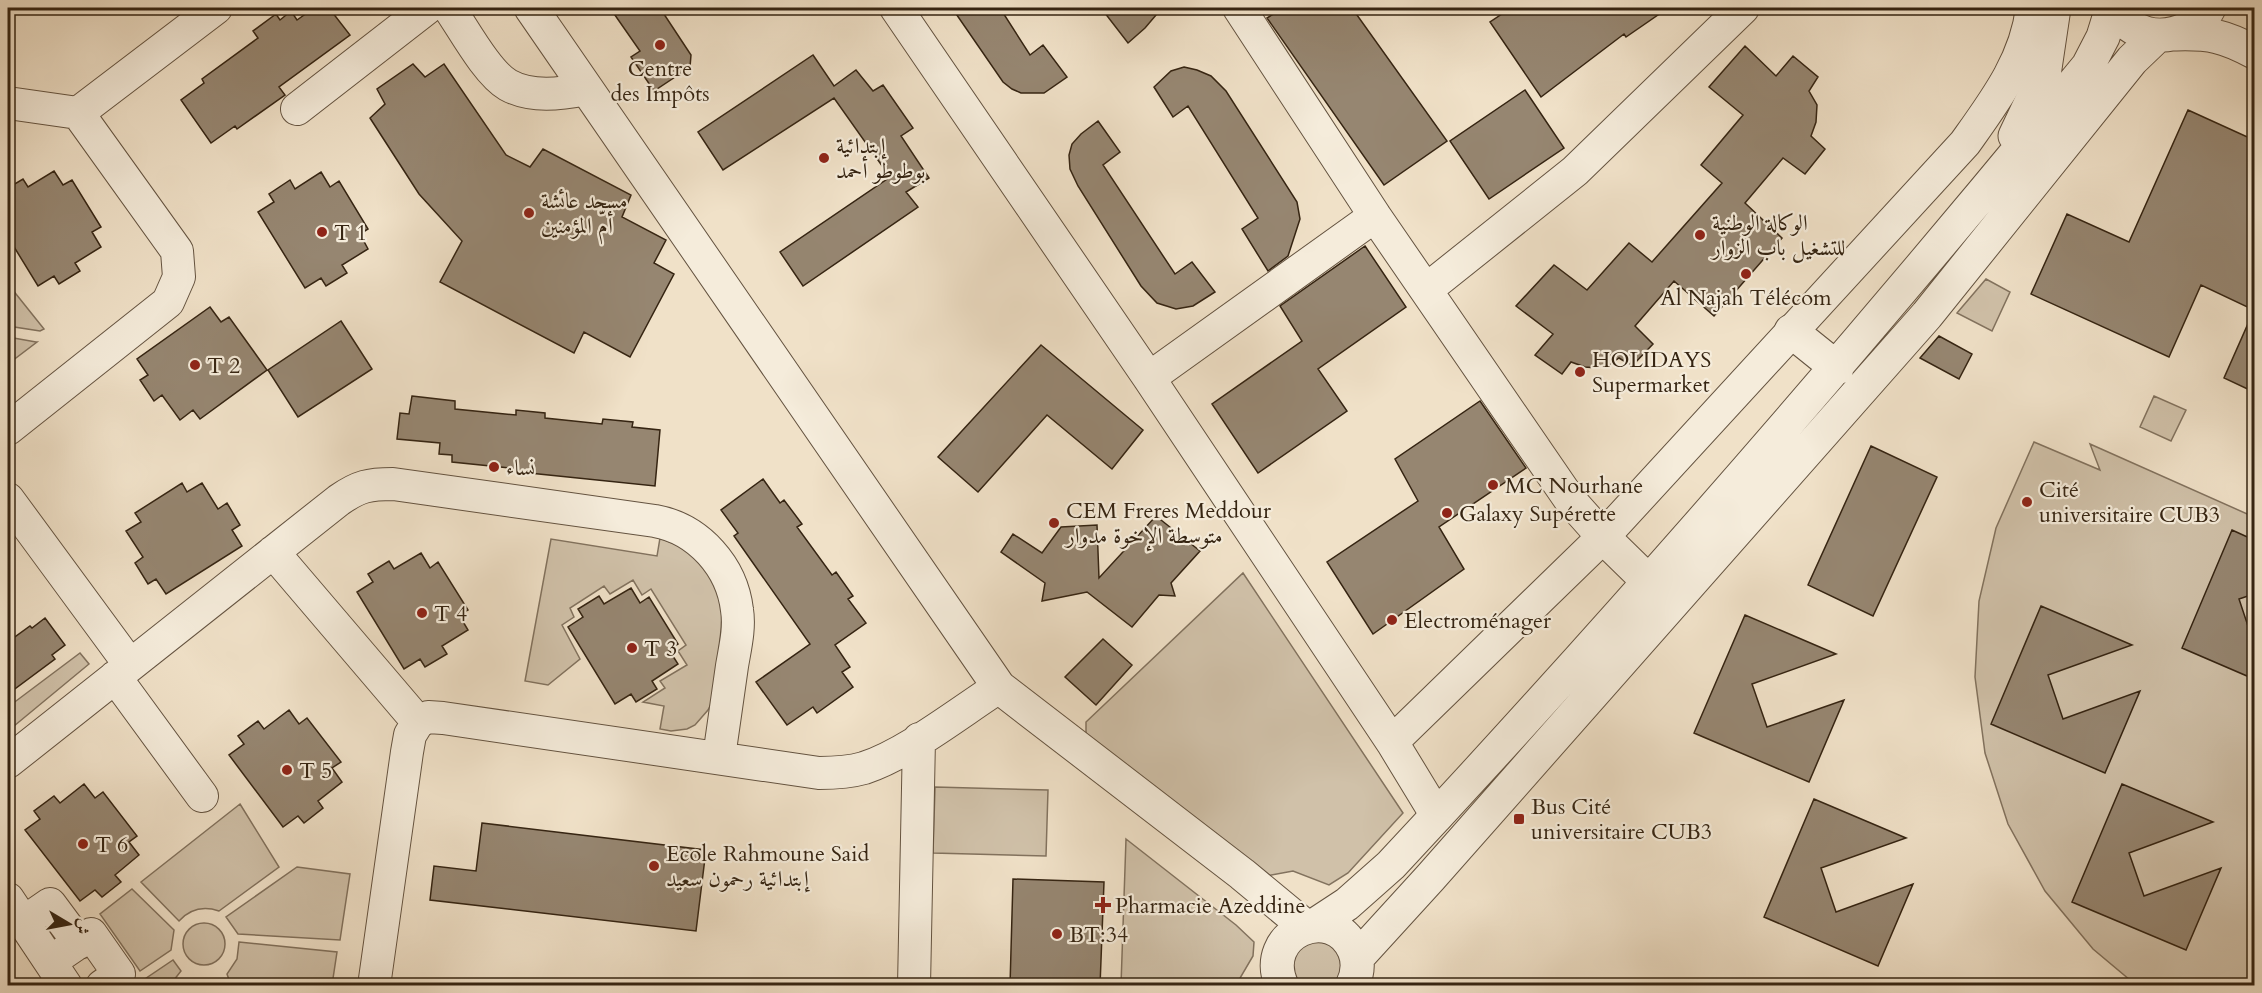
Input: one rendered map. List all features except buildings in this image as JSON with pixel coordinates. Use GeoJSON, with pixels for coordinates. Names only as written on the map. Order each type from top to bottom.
{"type":"FeatureCollection","features":[{"type":"Feature","properties":{"kind":"street"},"geometry":{"type":"LineString","coordinates":[[8,103],[78,113],[216,8]]}},
{"type":"Feature","properties":{"kind":"street"},"geometry":{"type":"LineString","coordinates":[[297,109],[427,8]]}},
{"type":"Feature","properties":{"kind":"street"},"geometry":{"type":"LineString","coordinates":[[448,8],[487,64],[508,85],[532,92],[557,94],[586,89]]}},
{"type":"Feature","properties":{"kind":"street"},"geometry":{"type":"LineString","coordinates":[[531,8],[999,687],[1310,926],[1337,931],[1346,938],[1360,974]]}},
{"type":"Feature","properties":{"kind":"street"},"geometry":{"type":"LineString","coordinates":[[896,8],[1149,378],[1392,742],[1437,816]]}},
{"type":"Feature","properties":{"kind":"street"},"geometry":{"type":"LineString","coordinates":[[1239,8],[1375,216],[1569,500],[1648,582]]}},
{"type":"Feature","properties":{"kind":"street"},"geometry":{"type":"LineString","coordinates":[[1426,290],[1575,171],[1743,8]]}},
{"type":"Feature","properties":{"kind":"street"},"geometry":{"type":"LineString","coordinates":[[1392,742],[1603,537],[1965,143],[2013,72],[2030,25],[2032,8]]}},
{"type":"Feature","properties":{"kind":"street"},"geometry":{"type":"LineString","coordinates":[[1987,190],[2044,75],[2054,8]]}},
{"type":"Feature","properties":{"kind":"street"},"geometry":{"type":"LineString","coordinates":[[1275,972],[1286,940],[1295,932],[1310,926],[1347,904],[1382,873],[1437,816],[1837,368],[2088,66],[2103,37],[2112,8]]}},
{"type":"Feature","properties":{"kind":"street"},"geometry":{"type":"LineString","coordinates":[[2112,8],[2124,22],[2140,31],[2166,35],[2207,33],[2233,41],[2254,52]]}},
{"type":"Feature","properties":{"kind":"street"},"geometry":{"type":"LineString","coordinates":[[1360,974],[1430,878],[1927,315],[2132,60],[2166,35],[2193,25],[2209,8]]}},
{"type":"Feature","properties":{"kind":"street"},"geometry":{"type":"LineString","coordinates":[[8,429],[168,302],[179,277],[177,251],[78,113]]}},
{"type":"Feature","properties":{"kind":"street"},"geometry":{"type":"LineString","coordinates":[[1149,378],[1375,216]]}},
{"type":"Feature","properties":{"kind":"street"},"geometry":{"type":"LineString","coordinates":[[1791,331],[1837,368]]}},
{"type":"Feature","properties":{"kind":"street"},"geometry":{"type":"LineString","coordinates":[[8,762],[347,494],[356,488],[372,484],[393,484],[669,524],[682,529],[708,549],[723,569],[738,611],[737,634],[719,757]]}},
{"type":"Feature","properties":{"kind":"street"},"geometry":{"type":"LineString","coordinates":[[8,499],[202,796]]}},
{"type":"Feature","properties":{"kind":"street"},"geometry":{"type":"LineString","coordinates":[[273,552],[418,722]]}},
{"type":"Feature","properties":{"kind":"street"},"geometry":{"type":"LineString","coordinates":[[374,986],[410,735],[418,722],[428,717],[819,773],[838,773],[863,768],[880,761],[919,739],[999,687]]}},
{"type":"Feature","properties":{"kind":"street"},"geometry":{"type":"LineString","coordinates":[[915,986],[919,739]]}},
{"type":"Feature","properties":{"kind":"street"},"geometry":{"type":"LineString","coordinates":[[1242,874],[1263,905],[1275,931],[1275,972]]}},
{"type":"Feature","properties":{"kind":"street"},"geometry":{"type":"LineString","coordinates":[[79,943],[50,904],[38,950],[79,943],[91,934],[119,974],[102,986]]}},
{"type":"Feature","properties":{"kind":"shaded area"},"geometry":{"type":"Polygon","coordinates":[[[1986,279],[2010,292],[1992,331],[1957,313],[1986,279]]]}},
{"type":"Feature","properties":{"kind":"shaded area"},"geometry":{"type":"Polygon","coordinates":[[[8,284],[44,329],[40,331],[8,326],[8,284]]]}},
{"type":"Feature","properties":{"kind":"shaded area"},"geometry":{"type":"Polygon","coordinates":[[[8,337],[36,342],[37,342],[8,364],[8,337]]]}},
{"type":"Feature","properties":{"kind":"shaded area"},"geometry":{"type":"Polygon","coordinates":[[[2154,396],[2186,410],[2171,441],[2140,427],[2154,396]]]}},
{"type":"Feature","properties":{"kind":"shaded area"},"geometry":{"type":"Polygon","coordinates":[[[2034,442],[2100,470],[2090,444],[2254,517],[2254,985],[2136,985],[2093,949],[2045,891],[2008,824],[1985,753],[1975,677],[1979,601],[1996,528],[2034,442]]]}},
{"type":"Feature","properties":{"kind":"shaded area"},"geometry":{"type":"Polygon","coordinates":[[[660,538],[687,549],[715,579],[724,615],[711,704],[695,725],[687,729],[671,731],[660,729],[664,706],[643,702],[665,688],[660,681],[687,665],[678,651],[686,645],[651,589],[642,595],[633,580],[610,594],[604,586],[570,608],[574,617],[562,625],[580,659],[548,685],[525,681],[551,539],[657,556],[660,538]]]}},
{"type":"Feature","properties":{"kind":"shaded area"},"geometry":{"type":"Polygon","coordinates":[[[1243,573],[1403,813],[1348,873],[1329,885],[1293,871],[1261,877],[1086,745],[1086,722],[1243,573]]]}},
{"type":"Feature","properties":{"kind":"shaded area"},"geometry":{"type":"Polygon","coordinates":[[[80,653],[89,664],[8,731],[8,707],[80,653]]]}},
{"type":"Feature","properties":{"kind":"shaded area"},"geometry":{"type":"Polygon","coordinates":[[[935,787],[1048,790],[1046,856],[933,853],[935,787]]]}},
{"type":"Feature","properties":{"kind":"shaded area"},"geometry":{"type":"Polygon","coordinates":[[[240,804],[279,867],[219,911],[198,910],[179,921],[141,882],[240,804]]]}},
{"type":"Feature","properties":{"kind":"shaded area"},"geometry":{"type":"Polygon","coordinates":[[[1126,839],[1236,925],[1254,942],[1253,956],[1236,985],[1121,985],[1126,839]]]}},
{"type":"Feature","properties":{"kind":"shaded area"},"geometry":{"type":"Polygon","coordinates":[[[297,867],[350,874],[340,940],[238,934],[226,917],[297,867]]]}},
{"type":"Feature","properties":{"kind":"shaded area"},"geometry":{"type":"Polygon","coordinates":[[[132,889],[174,930],[171,950],[140,971],[100,914],[132,889]]]}},
{"type":"Feature","properties":{"kind":"shaded area"},"geometry":{"type":"Polygon","coordinates":[[[204,923],[219,929],[225,944],[219,959],[204,965],[189,959],[183,944],[189,929],[204,923]]]}},
{"type":"Feature","properties":{"kind":"shaded area"},"geometry":{"type":"Polygon","coordinates":[[[1312,935],[1345,951],[1341,985],[1296,985],[1290,954],[1312,935]]]}},
{"type":"Feature","properties":{"kind":"shaded area"},"geometry":{"type":"Polygon","coordinates":[[[239,942],[337,952],[332,985],[231,985],[227,974],[237,959],[239,942]]]}},
{"type":"Feature","properties":{"kind":"shaded area"},"geometry":{"type":"Polygon","coordinates":[[[173,960],[181,971],[170,985],[136,985],[173,960]]]}},
{"type":"Feature","properties":{"kind":"place","name":"Centre des Impôts"},"geometry":{"type":"Point","coordinates":[660,45]}},
{"type":"Feature","properties":{"kind":"place","name":"إبتدائية بوطوطو أحمد"},"geometry":{"type":"Point","coordinates":[824,158]}},
{"type":"Feature","properties":{"kind":"place","name":"مسجد عائشة أمّ المؤمنين"},"geometry":{"type":"Point","coordinates":[529,213]}},
{"type":"Feature","properties":{"kind":"place","name":"T 1"},"geometry":{"type":"Point","coordinates":[322,232]}},
{"type":"Feature","properties":{"kind":"place","name":"الوكالة الوطنية للتشغيل باب الزوار"},"geometry":{"type":"Point","coordinates":[1700,235]}},
{"type":"Feature","properties":{"kind":"place","name":"Al Najah Télécom"},"geometry":{"type":"Point","coordinates":[1746,274]}},
{"type":"Feature","properties":{"kind":"place","name":"T 2"},"geometry":{"type":"Point","coordinates":[195,365]}},
{"type":"Feature","properties":{"kind":"place","name":"HOLIDAYS Supermarket"},"geometry":{"type":"Point","coordinates":[1580,372]}},
{"type":"Feature","properties":{"kind":"place","name":"نساء"},"geometry":{"type":"Point","coordinates":[494,467]}},
{"type":"Feature","properties":{"kind":"place","name":"MC Nourhane"},"geometry":{"type":"Point","coordinates":[1493,485]}},
{"type":"Feature","properties":{"kind":"place","name":"Cité universitaire CUB3"},"geometry":{"type":"Point","coordinates":[2027,502]}},
{"type":"Feature","properties":{"kind":"place","name":"Galaxy Supérette"},"geometry":{"type":"Point","coordinates":[1447,513]}},
{"type":"Feature","properties":{"kind":"place","name":"CEM Freres Meddour متوسطة الإخوة مدوار"},"geometry":{"type":"Point","coordinates":[1054,523]}},
{"type":"Feature","properties":{"kind":"place","name":"T 4"},"geometry":{"type":"Point","coordinates":[422,613]}},
{"type":"Feature","properties":{"kind":"place","name":"Electroménager"},"geometry":{"type":"Point","coordinates":[1392,620]}},
{"type":"Feature","properties":{"kind":"place","name":"T 3"},"geometry":{"type":"Point","coordinates":[632,648]}},
{"type":"Feature","properties":{"kind":"place","name":"T 5"},"geometry":{"type":"Point","coordinates":[287,770]}},
{"type":"Feature","properties":{"kind":"place","name":"Bus Cité universitaire CUB3"},"geometry":{"type":"Point","coordinates":[1519,819]}},
{"type":"Feature","properties":{"kind":"place","name":"T 6"},"geometry":{"type":"Point","coordinates":[83,844]}},
{"type":"Feature","properties":{"kind":"place","name":"Ecole Rahmoune Said إبتدائية رحمون سعيد"},"geometry":{"type":"Point","coordinates":[654,866]}},
{"type":"Feature","properties":{"kind":"place","name":"Pharmacie Azeddine"},"geometry":{"type":"Point","coordinates":[1103,905]}},
{"type":"Feature","properties":{"kind":"place","name":"BT:34"},"geometry":{"type":"Point","coordinates":[1057,934]}}]}
